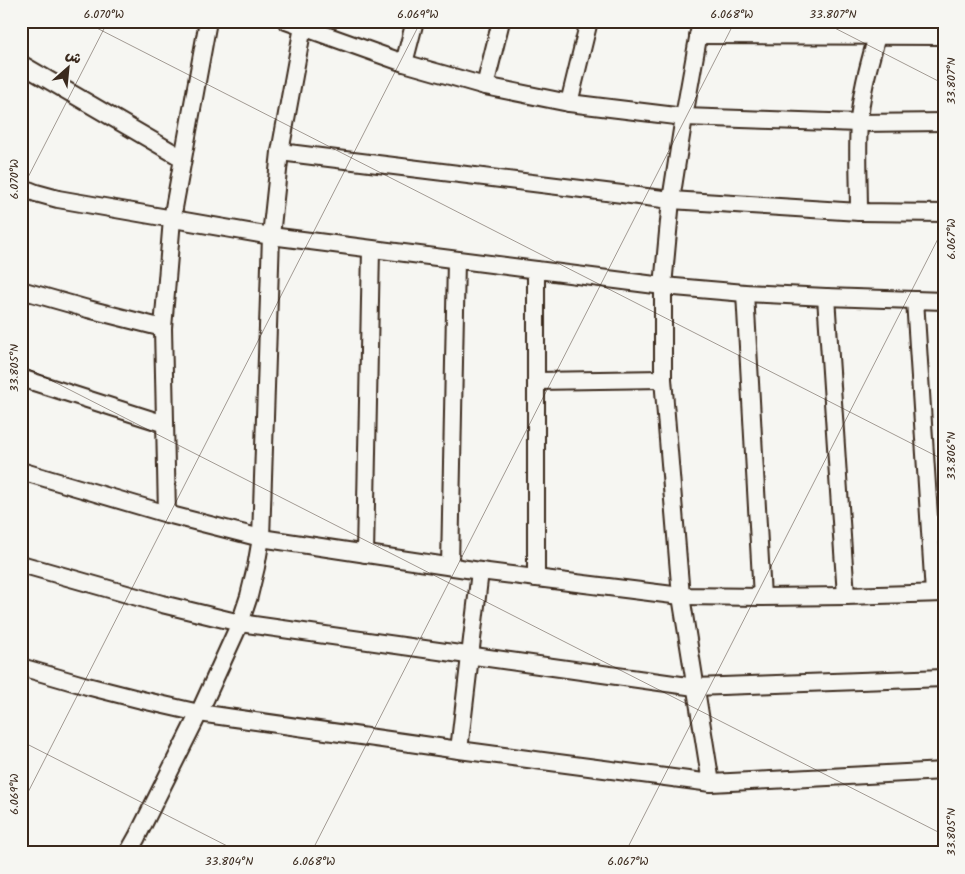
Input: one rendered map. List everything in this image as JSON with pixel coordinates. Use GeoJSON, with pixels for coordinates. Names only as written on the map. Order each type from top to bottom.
{"type":"FeatureCollection","features":[{"type":"Feature","properties":{"kind":"street"},"geometry":{"type":"LineString","coordinates":[[167,514],[163,328],[172,219],[208,21]]}},
{"type":"Feature","properties":{"kind":"street"},"geometry":{"type":"LineString","coordinates":[[286,21],[304,25],[404,63],[485,86],[569,103],[684,117],[859,123],[944,122]]}},
{"type":"Feature","properties":{"kind":"street"},"geometry":{"type":"LineString","coordinates":[[404,63],[414,21]]}},
{"type":"Feature","properties":{"kind":"street"},"geometry":{"type":"LineString","coordinates":[[485,86],[501,21]]}},
{"type":"Feature","properties":{"kind":"street"},"geometry":{"type":"LineString","coordinates":[[569,103],[589,21]]}},
{"type":"Feature","properties":{"kind":"street"},"geometry":{"type":"LineString","coordinates":[[128,853],[199,713],[240,623],[256,567],[261,538],[271,236],[280,152],[304,25]]}},
{"type":"Feature","properties":{"kind":"street"},"geometry":{"type":"LineString","coordinates":[[711,784],[681,596],[663,379],[663,286],[672,200],[700,28],[879,28],[944,36]]}},
{"type":"Feature","properties":{"kind":"street"},"geometry":{"type":"LineString","coordinates":[[858,212],[859,123],[863,93],[879,28]]}},
{"type":"Feature","properties":{"kind":"street"},"geometry":{"type":"LineString","coordinates":[[21,64],[182,158]]}},
{"type":"Feature","properties":{"kind":"street"},"geometry":{"type":"LineString","coordinates":[[280,152],[672,200],[858,212],[944,213]]}},
{"type":"Feature","properties":{"kind":"street"},"geometry":{"type":"LineString","coordinates":[[21,187],[58,199],[271,236],[372,250],[663,286],[826,298],[915,300],[941,305]]}},
{"type":"Feature","properties":{"kind":"street"},"geometry":{"type":"LineString","coordinates":[[365,554],[372,250]]}},
{"type":"Feature","properties":{"kind":"street"},"geometry":{"type":"LineString","coordinates":[[450,566],[456,260]]}},
{"type":"Feature","properties":{"kind":"street"},"geometry":{"type":"LineString","coordinates":[[536,270],[536,578]]}},
{"type":"Feature","properties":{"kind":"street"},"geometry":{"type":"LineString","coordinates":[[21,290],[163,328]]}},
{"type":"Feature","properties":{"kind":"street"},"geometry":{"type":"LineString","coordinates":[[745,293],[762,597]]}},
{"type":"Feature","properties":{"kind":"street"},"geometry":{"type":"LineString","coordinates":[[826,298],[846,596]]}},
{"type":"Feature","properties":{"kind":"street"},"geometry":{"type":"LineString","coordinates":[[21,471],[167,514],[261,538],[480,571],[681,596],[762,597],[939,593],[915,300]]}},
{"type":"Feature","properties":{"kind":"street"},"geometry":{"type":"LineString","coordinates":[[21,378],[165,424]]}},
{"type":"Feature","properties":{"kind":"street"},"geometry":{"type":"LineString","coordinates":[[536,381],[663,379]]}},
{"type":"Feature","properties":{"kind":"street"},"geometry":{"type":"LineString","coordinates":[[21,564],[162,604],[240,623],[695,686],[944,678]]}},
{"type":"Feature","properties":{"kind":"street"},"geometry":{"type":"LineString","coordinates":[[459,750],[480,571]]}},
{"type":"Feature","properties":{"kind":"street"},"geometry":{"type":"LineString","coordinates":[[21,667],[142,700],[199,713],[711,784],[944,771]]}}]}
